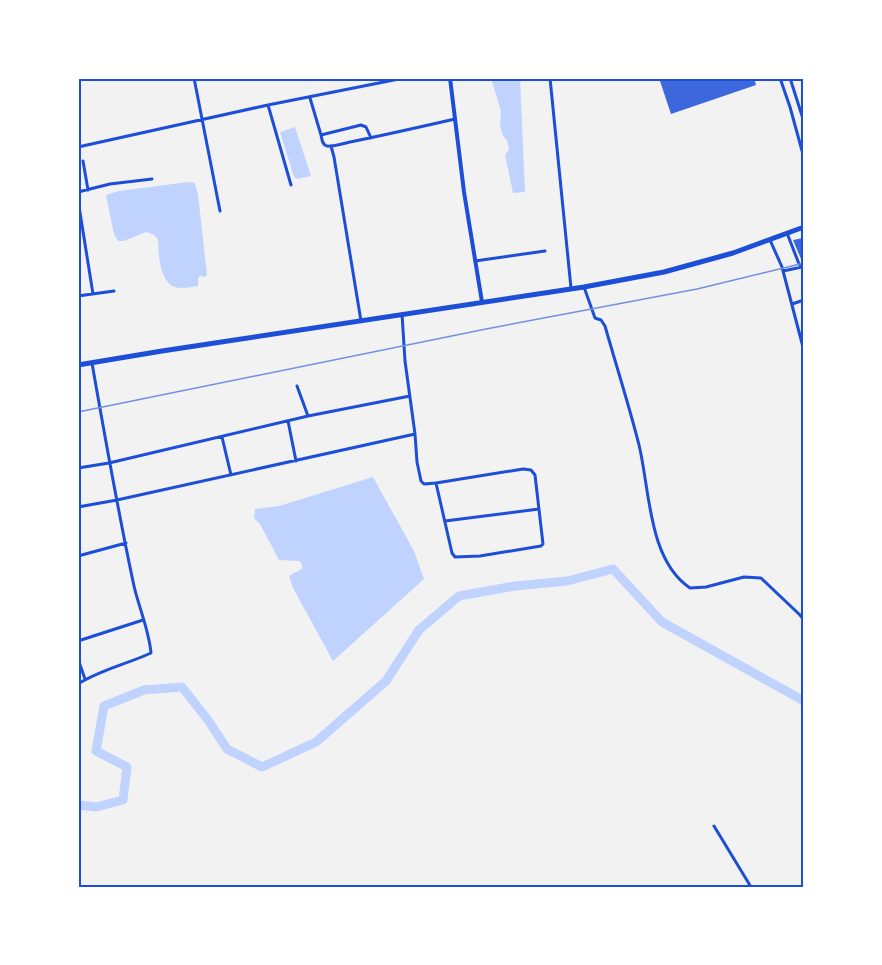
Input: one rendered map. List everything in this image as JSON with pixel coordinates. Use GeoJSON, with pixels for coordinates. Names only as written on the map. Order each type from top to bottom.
{"type":"FeatureCollection","features":[{"type":"Feature","properties":{"kind":"highway"},"geometry":{"type":"LineString","coordinates":[[78,365],[584,287],[664,272],[733,253],[804,227]]}},
{"type":"Feature","properties":{"kind":"street"},"geometry":{"type":"LineString","coordinates":[[194,78],[220,211]]}},
{"type":"Feature","properties":{"kind":"street"},"geometry":{"type":"LineString","coordinates":[[78,147],[404,78]]}},
{"type":"Feature","properties":{"kind":"street"},"geometry":{"type":"LineString","coordinates":[[450,78],[464,192],[482,302]]}},
{"type":"Feature","properties":{"kind":"street"},"geometry":{"type":"LineString","coordinates":[[550,78],[571,288]]}},
{"type":"Feature","properties":{"kind":"street"},"geometry":{"type":"LineString","coordinates":[[780,78],[804,158]]}},
{"type":"Feature","properties":{"kind":"street"},"geometry":{"type":"LineString","coordinates":[[790,78],[804,122]]}},
{"type":"Feature","properties":{"kind":"street"},"geometry":{"type":"LineString","coordinates":[[309,98],[326,146],[455,119]]}},
{"type":"Feature","properties":{"kind":"street"},"geometry":{"type":"LineString","coordinates":[[268,105],[291,185]]}},
{"type":"Feature","properties":{"kind":"street"},"geometry":{"type":"LineString","coordinates":[[321,135],[362,125],[366,127],[370,138]]}},
{"type":"Feature","properties":{"kind":"street"},"geometry":{"type":"LineString","coordinates":[[331,146],[361,321]]}},
{"type":"Feature","properties":{"kind":"street"},"geometry":{"type":"LineString","coordinates":[[83,160],[88,189]]}},
{"type":"Feature","properties":{"kind":"street"},"geometry":{"type":"LineString","coordinates":[[78,192],[110,184],[152,179]]}},
{"type":"Feature","properties":{"kind":"street"},"geometry":{"type":"LineString","coordinates":[[78,200],[93,294]]}},
{"type":"Feature","properties":{"kind":"street"},"geometry":{"type":"LineString","coordinates":[[782,269],[801,267],[787,233]]}},
{"type":"Feature","properties":{"kind":"street"},"geometry":{"type":"LineString","coordinates":[[770,240],[782,269],[804,351]]}},
{"type":"Feature","properties":{"kind":"street"},"geometry":{"type":"LineString","coordinates":[[476,261],[545,251]]}},
{"type":"Feature","properties":{"kind":"street"},"geometry":{"type":"LineString","coordinates":[[584,287],[595,318],[601,320],[605,326],[639,444],[659,544],[677,578],[690,588],[706,587],[744,577],[761,578],[804,620]]}},
{"type":"Feature","properties":{"kind":"street"},"geometry":{"type":"LineString","coordinates":[[78,296],[114,291]]}},
{"type":"Feature","properties":{"kind":"street"},"geometry":{"type":"LineString","coordinates":[[792,304],[804,300]]}},
{"type":"Feature","properties":{"kind":"street"},"geometry":{"type":"LineString","coordinates":[[402,314],[405,361],[421,481],[424,484],[436,483],[527,469],[533,472],[543,542],[541,546],[480,556],[455,557],[452,554],[436,483]]}},
{"type":"Feature","properties":{"kind":"street"},"geometry":{"type":"LineString","coordinates":[[78,684],[85,679],[152,653],[134,586],[109,463],[92,363]]}},
{"type":"Feature","properties":{"kind":"street"},"geometry":{"type":"LineString","coordinates":[[297,386],[308,416]]}},
{"type":"Feature","properties":{"kind":"street"},"geometry":{"type":"LineString","coordinates":[[78,468],[109,463],[308,416],[410,396]]}},
{"type":"Feature","properties":{"kind":"street"},"geometry":{"type":"LineString","coordinates":[[288,421],[296,461]]}},
{"type":"Feature","properties":{"kind":"street"},"geometry":{"type":"LineString","coordinates":[[78,507],[415,434]]}},
{"type":"Feature","properties":{"kind":"street"},"geometry":{"type":"LineString","coordinates":[[222,437],[231,475]]}},
{"type":"Feature","properties":{"kind":"street"},"geometry":{"type":"LineString","coordinates":[[445,521],[538,509]]}},
{"type":"Feature","properties":{"kind":"street"},"geometry":{"type":"LineString","coordinates":[[78,556],[126,543]]}},
{"type":"Feature","properties":{"kind":"street"},"geometry":{"type":"LineString","coordinates":[[78,641],[143,620]]}},
{"type":"Feature","properties":{"kind":"street"},"geometry":{"type":"LineString","coordinates":[[78,659],[85,679]]}},
{"type":"Feature","properties":{"kind":"street"},"geometry":{"type":"LineString","coordinates":[[714,826],[751,887]]}},
{"type":"Feature","properties":{"kind":"water"},"geometry":{"type":"Polygon","coordinates":[[[491,78],[520,78],[525,192],[513,193],[505,155],[509,150],[500,125],[501,111],[491,78]]]}},
{"type":"Feature","properties":{"kind":"water"},"geometry":{"type":"Polygon","coordinates":[[[295,127],[311,176],[297,179],[294,177],[280,132],[295,127]]]}},
{"type":"Feature","properties":{"kind":"water"},"geometry":{"type":"Polygon","coordinates":[[[195,183],[198,195],[207,275],[198,278],[198,286],[181,288],[171,285],[165,278],[160,263],[158,240],[155,236],[146,232],[124,241],[118,241],[114,234],[106,195],[119,191],[195,183]]]}},
{"type":"Feature","properties":{"kind":"water"},"geometry":{"type":"Polygon","coordinates":[[[373,477],[414,551],[424,579],[333,661],[293,588],[289,576],[303,568],[300,561],[279,560],[260,524],[254,518],[255,509],[279,506],[373,477]]]}},
{"type":"Feature","properties":{"kind":"building"},"geometry":{"type":"Polygon","coordinates":[[[659,78],[754,78],[756,85],[671,114],[659,78]]]}},
{"type":"Feature","properties":{"kind":"building"},"geometry":{"type":"Polygon","coordinates":[[[803,238],[804,258],[801,259],[793,240],[803,238]]]}},
{"type":"Feature","properties":{"kind":"waterway"},"geometry":{"type":"LineString","coordinates":[[78,805],[96,807],[123,800],[127,767],[96,751],[104,706],[144,690],[182,687],[227,749],[262,767],[316,742],[386,681],[419,630],[459,596],[515,586],[567,581],[613,569],[662,622],[804,701]]}},
{"type":"Feature","properties":{"kind":"railway"},"geometry":{"type":"LineString","coordinates":[[78,412],[486,329],[697,289],[804,263]]}}]}
